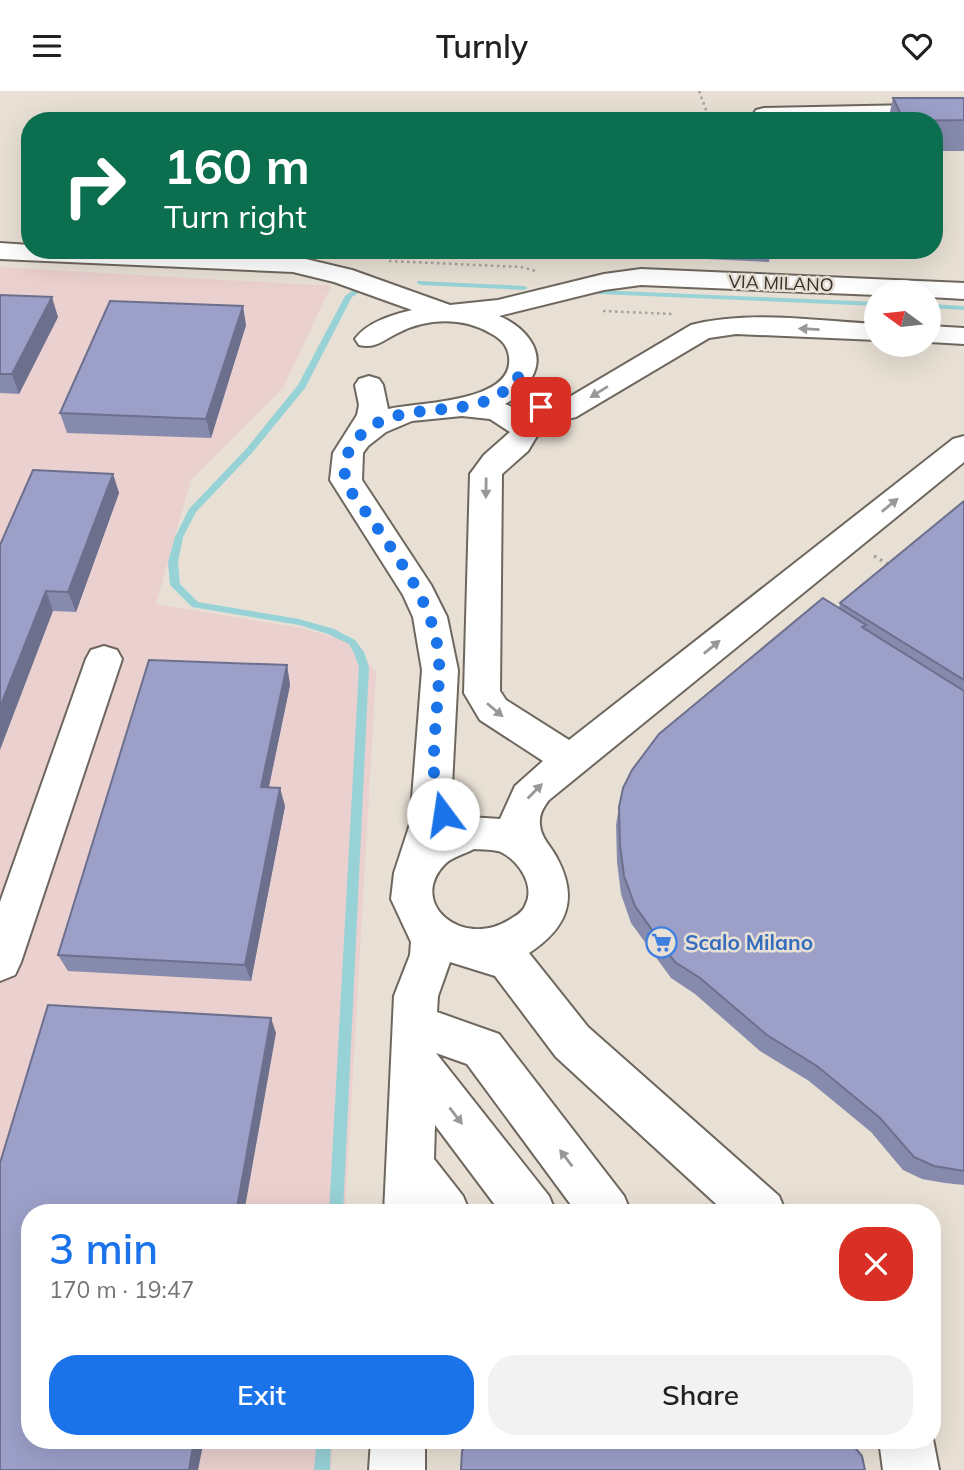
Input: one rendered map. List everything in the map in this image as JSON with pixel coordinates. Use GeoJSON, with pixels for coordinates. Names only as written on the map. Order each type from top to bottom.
{"type":"FeatureCollection","features":[{"type":"Feature","properties":{"kind":"street"},"geometry":{"type":"LineString","coordinates":[[914,112],[964,111]]}},
{"type":"Feature","properties":{"kind":"street"},"geometry":{"type":"LineString","coordinates":[[0,251],[21,252]]}},
{"type":"Feature","properties":{"kind":"street"},"geometry":{"type":"LineString","coordinates":[[213,259],[266,261],[319,269],[362,281],[413,303],[494,323],[518,341],[524,356],[522,373],[511,388],[491,400],[452,409],[398,415],[369,428],[356,440]]}},
{"type":"Feature","properties":{"kind":"street","name":"VIA MILANO"},"geometry":{"type":"LineString","coordinates":[[597,282],[641,277],[964,291]]}},
{"type":"Feature","properties":{"kind":"street"},"geometry":{"type":"LineString","coordinates":[[362,281],[377,295],[381,304],[377,326],[360,354],[360,370],[369,385],[374,405],[372,415],[348,453],[346,480],[407,571],[430,617],[440,670],[430,824],[411,884],[412,904],[420,922],[436,937],[456,947],[479,951],[510,962],[572,1042],[752,1204]]}},
{"type":"Feature","properties":{"kind":"street"},"geometry":{"type":"LineString","coordinates":[[369,339],[386,326],[408,317],[499,308],[597,282]]}},
{"type":"Feature","properties":{"kind":"street"},"geometry":{"type":"LineString","coordinates":[[518,341],[524,320],[533,311],[572,291],[597,282]]}},
{"type":"Feature","properties":{"kind":"street"},"geometry":{"type":"LineString","coordinates":[[518,377],[530,400],[541,407],[566,411],[702,331],[736,326],[864,331]]}},
{"type":"Feature","properties":{"kind":"street"},"geometry":{"type":"LineString","coordinates":[[942,335],[964,336]]}},
{"type":"Feature","properties":{"kind":"street"},"geometry":{"type":"LineString","coordinates":[[369,385],[386,398],[410,407],[498,411],[510,415],[525,431],[517,447],[499,458],[486,474],[482,693],[492,710],[570,760]]}},
{"type":"Feature","properties":{"kind":"street"},"geometry":{"type":"LineString","coordinates":[[543,1003],[533,970],[532,949],[538,923],[547,905],[549,886],[543,867],[521,836],[519,825],[527,800],[570,760],[964,446]]}},
{"type":"Feature","properties":{"kind":"street"},"geometry":{"type":"LineString","coordinates":[[0,962],[104,659]]}},
{"type":"Feature","properties":{"kind":"street"},"geometry":{"type":"LineString","coordinates":[[434,786],[437,805],[443,814],[476,833]]}},
{"type":"Feature","properties":{"kind":"street"},"geometry":{"type":"LineString","coordinates":[[418,865],[431,850],[449,839],[476,833],[492,833],[513,839],[530,851]]}},
{"type":"Feature","properties":{"kind":"street"},"geometry":{"type":"LineString","coordinates":[[479,951],[502,948],[522,938],[538,923]]}},
{"type":"Feature","properties":{"kind":"street"},"geometry":{"type":"LineString","coordinates":[[428,929],[432,942],[431,955],[416,996],[409,1190],[432,1204]]}},
{"type":"Feature","properties":{"kind":"street"},"geometry":{"type":"LineString","coordinates":[[414,1043],[526,1204]]}},
{"type":"Feature","properties":{"kind":"street"},"geometry":{"type":"LineString","coordinates":[[414,1043],[483,1049],[600,1204]]}},
{"type":"Feature","properties":{"kind":"street"},"geometry":{"type":"LineString","coordinates":[[397,1470],[398,1449]]}},
{"type":"Feature","properties":{"kind":"street"},"geometry":{"type":"LineString","coordinates":[[908,1449],[911,1470]]}},
{"type":"Feature","properties":{"kind":"path"},"geometry":{"type":"LineString","coordinates":[[699,91],[707,112]]}},
{"type":"Feature","properties":{"kind":"shaded area"},"geometry":{"type":"Polygon","coordinates":[[[0,267],[331,286],[283,388],[191,480],[156,604],[301,628],[352,642],[376,672],[346,1204],[21,1204],[21,1449],[332,1449],[331,1470],[0,1470],[0,267]]]}},
{"type":"Feature","properties":{"kind":"building"},"geometry":{"type":"Polygon","coordinates":[[[893,98],[964,98],[964,120],[943,120],[943,112],[900,112],[893,98]]]}},
{"type":"Feature","properties":{"kind":"building"},"geometry":{"type":"Polygon","coordinates":[[[0,295],[52,297],[12,374],[0,374],[0,295]]]}},
{"type":"Feature","properties":{"kind":"building"},"geometry":{"type":"Polygon","coordinates":[[[110,301],[243,306],[206,419],[60,413],[110,301]]]}},
{"type":"Feature","properties":{"kind":"building"},"geometry":{"type":"Polygon","coordinates":[[[33,470],[113,474],[68,592],[46,591],[0,707],[0,545],[33,470]]]}},
{"type":"Feature","properties":{"kind":"building"},"geometry":{"type":"Polygon","coordinates":[[[964,501],[964,680],[840,603],[964,501]]]}},
{"type":"Feature","properties":{"kind":"building"},"geometry":{"type":"Polygon","coordinates":[[[823,598],[866,625],[862,627],[964,691],[964,1171],[934,1166],[914,1157],[880,1118],[817,1066],[767,1035],[700,978],[675,962],[635,906],[624,876],[619,807],[623,788],[632,770],[659,734],[823,598]]]}},
{"type":"Feature","properties":{"kind":"building"},"geometry":{"type":"Polygon","coordinates":[[[149,660],[287,665],[261,787],[280,788],[245,965],[58,955],[149,660]]]}},
{"type":"Feature","properties":{"kind":"building"},"geometry":{"type":"Polygon","coordinates":[[[48,1005],[271,1018],[238,1204],[21,1204],[21,1449],[192,1449],[189,1470],[0,1470],[0,1163],[48,1005]]]}},
{"type":"Feature","properties":{"kind":"building"},"geometry":{"type":"Polygon","coordinates":[[[856,1449],[862,1456],[865,1470],[461,1470],[462,1451],[856,1449]]]}},
{"type":"Feature","properties":{"kind":"waterway"},"geometry":{"type":"LineString","coordinates":[[421,283],[524,288]]}},
{"type":"Feature","properties":{"kind":"waterway"},"geometry":{"type":"LineString","coordinates":[[336,1204],[364,667],[352,642],[331,631],[299,622],[195,605],[175,585],[173,562],[179,537],[192,511],[249,451],[302,386],[349,296],[362,288]]}},
{"type":"Feature","properties":{"kind":"waterway"},"geometry":{"type":"LineString","coordinates":[[599,292],[864,303]]}},
{"type":"Feature","properties":{"kind":"waterway"},"geometry":{"type":"LineString","coordinates":[[942,307],[964,308]]}},
{"type":"Feature","properties":{"kind":"waterway"},"geometry":{"type":"LineString","coordinates":[[322,1470],[323,1449]]}},
{"type":"Feature","properties":{"kind":"place","name":"Scalo Milano"},"geometry":{"type":"Point","coordinates":[662,942]}},
{"type":"Feature","properties":{"kind":"route"},"geometry":{"type":"LineString","coordinates":[[443,814],[437,805],[434,786],[440,670],[430,617],[407,571],[352,492],[346,480],[348,453],[356,440],[369,428],[383,421],[411,412],[466,408],[491,400],[511,388],[518,377],[523,391],[541,407]]}}]}
